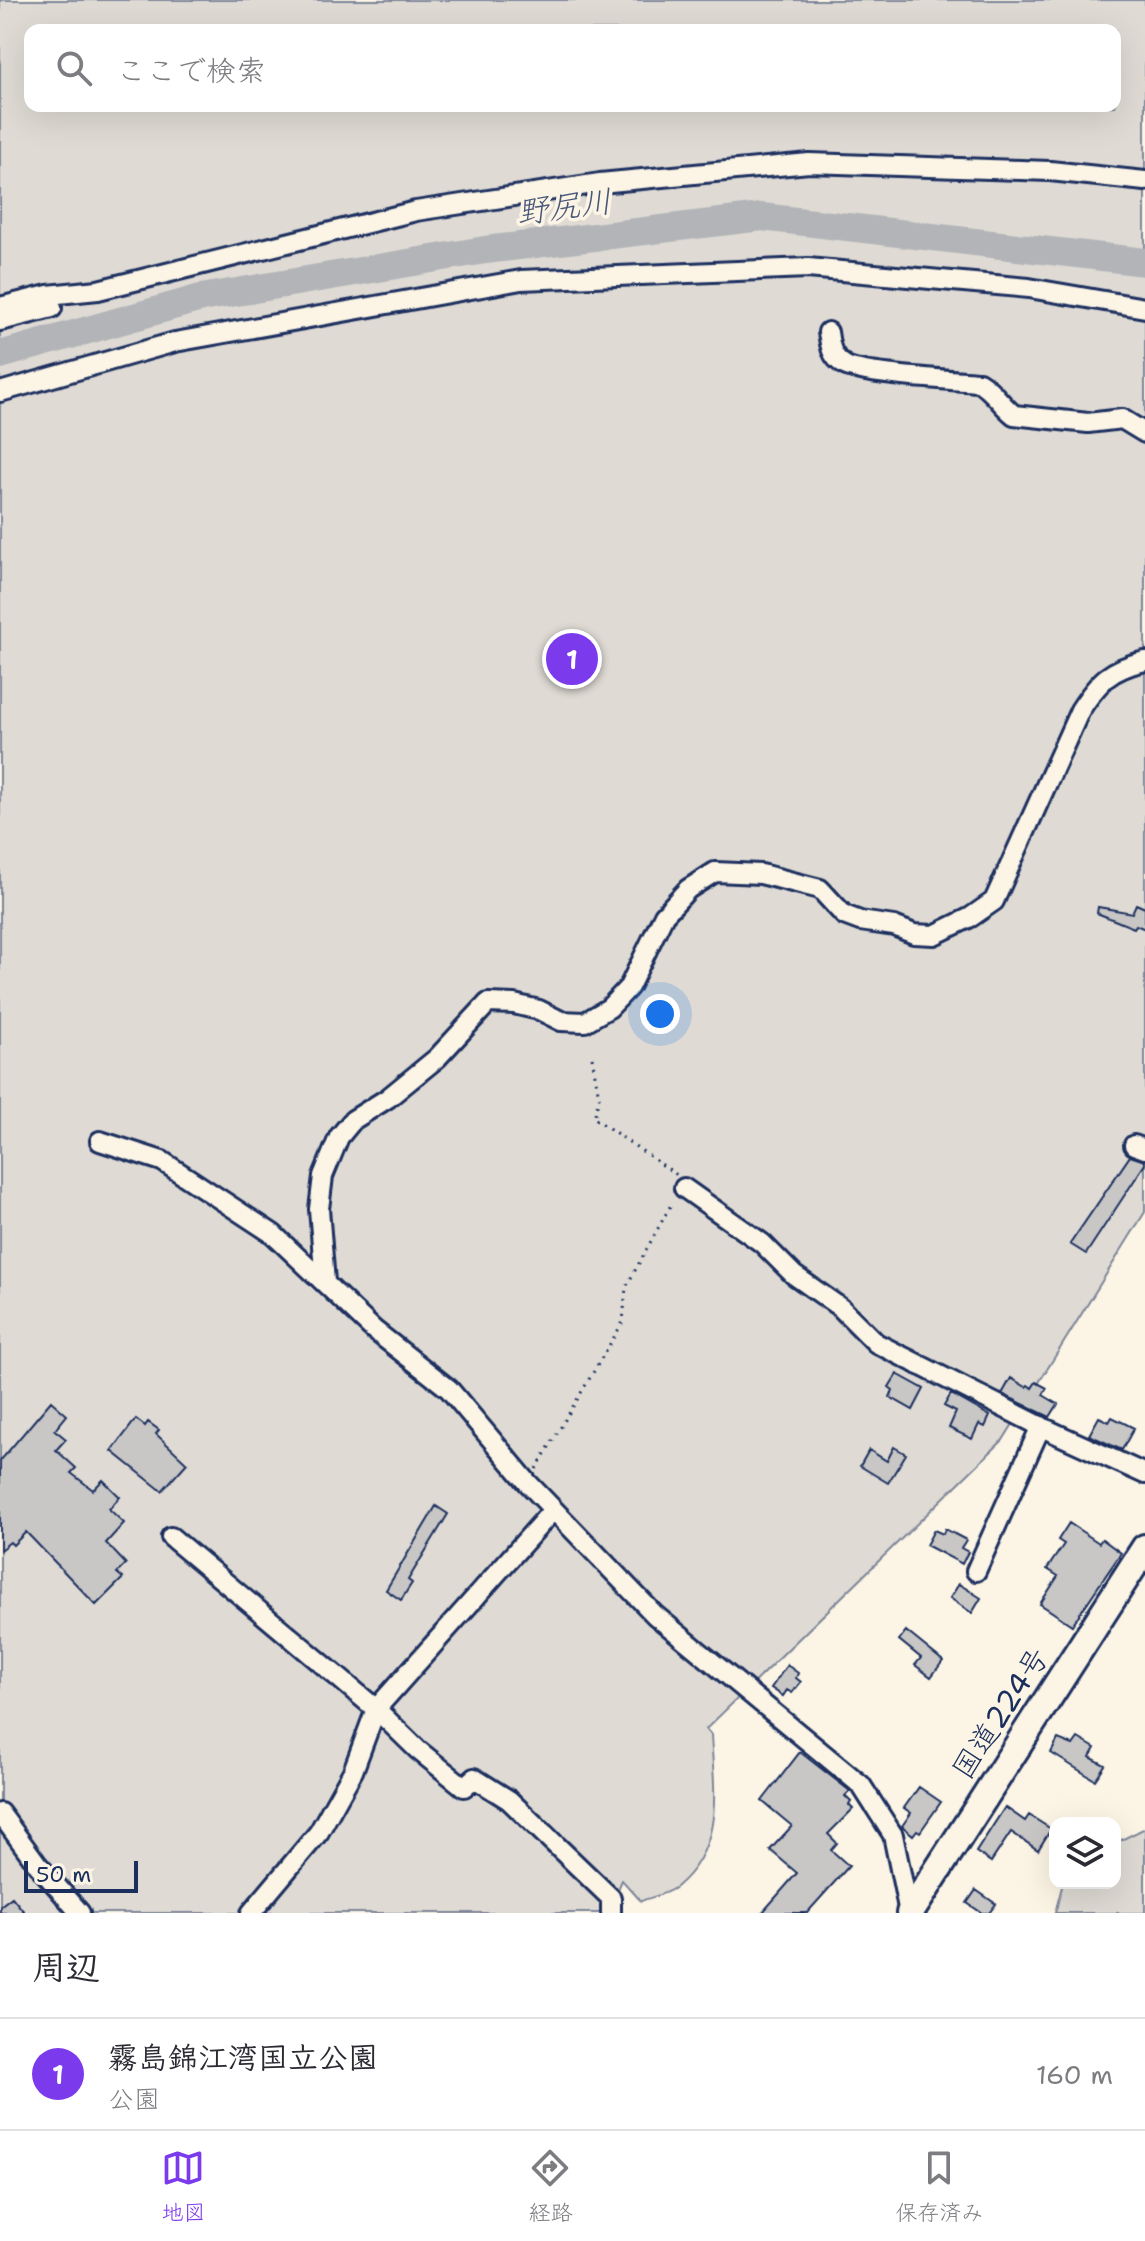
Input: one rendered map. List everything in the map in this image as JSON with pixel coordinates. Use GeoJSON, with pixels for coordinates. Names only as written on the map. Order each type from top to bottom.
{"type":"FeatureCollection","features":[{"type":"Feature","properties":{"kind":"highway","name":"国道224号"},"geometry":{"type":"LineString","coordinates":[[910,1913],[1145,1548]]}},
{"type":"Feature","properties":{"kind":"street"},"geometry":{"type":"LineString","coordinates":[[0,307],[48,295],[98,290],[416,211],[600,183],[809,163],[1050,171],[1145,181]]}},
{"type":"Feature","properties":{"kind":"street"},"geometry":{"type":"LineString","coordinates":[[0,392],[175,342],[521,280],[808,268],[1029,288],[1145,308]]}},
{"type":"Feature","properties":{"kind":"street"},"geometry":{"type":"LineString","coordinates":[[0,321],[52,308]]}},
{"type":"Feature","properties":{"kind":"street"},"geometry":{"type":"LineString","coordinates":[[828,332],[831,352],[844,366],[863,372],[979,382],[992,389],[1014,415],[1088,423],[1122,419],[1145,433]]}},
{"type":"Feature","properties":{"kind":"street"},"geometry":{"type":"LineString","coordinates":[[325,1282],[319,1209],[323,1176],[339,1137],[353,1120],[388,1098],[437,1058],[488,1003],[514,1004],[539,1010],[561,1021],[585,1022],[609,1008],[629,987],[664,915],[688,889],[715,872],[761,874],[820,889],[844,915],[860,921],[894,926],[914,934],[934,935],[971,917],[994,901],[1080,710],[1097,684],[1115,671],[1145,661]]}},
{"type":"Feature","properties":{"kind":"street"},"geometry":{"type":"LineString","coordinates":[[100,1141],[162,1161],[273,1234],[374,1330],[449,1389],[528,1483],[655,1615],[861,1785],[893,1835],[910,1913]]}},
{"type":"Feature","properties":{"kind":"street"},"geometry":{"type":"LineString","coordinates":[[684,1188],[762,1243],[794,1275],[841,1308],[876,1343],[1145,1474]]}},
{"type":"Feature","properties":{"kind":"street"},"geometry":{"type":"LineString","coordinates":[[976,1571],[1041,1426]]}},
{"type":"Feature","properties":{"kind":"street"},"geometry":{"type":"LineString","coordinates":[[251,1913],[319,1832],[353,1771],[376,1709],[553,1510]]}},
{"type":"Feature","properties":{"kind":"street"},"geometry":{"type":"LineString","coordinates":[[171,1537],[464,1787],[474,1778],[509,1800],[611,1898],[611,1913]]}},
{"type":"Feature","properties":{"kind":"street"},"geometry":{"type":"LineString","coordinates":[[0,1813],[38,1865],[80,1913]]}},
{"type":"Feature","properties":{"kind":"path"},"geometry":{"type":"LineString","coordinates":[[528,1483],[617,1334],[623,1322],[626,1287],[652,1237],[684,1188],[678,1175],[594,1118],[599,1097],[592,1057]]}},
{"type":"Feature","properties":{"kind":"shaded area"},"geometry":{"type":"Polygon","coordinates":[[[0,0],[1145,0],[1145,1212],[1003,1440],[706,1729],[711,1735],[713,1817],[703,1854],[692,1871],[676,1887],[641,1901],[622,1880],[608,1913],[0,1913],[0,0]]]}},
{"type":"Feature","properties":{"kind":"shaded area"},"geometry":{"type":"Polygon","coordinates":[[[1145,1828],[1145,1913],[1055,1913],[1061,1889],[1121,1889],[1121,1840],[1145,1828]]]}},
{"type":"Feature","properties":{"kind":"building"},"geometry":{"type":"Polygon","coordinates":[[[1136,904],[1145,908],[1145,929],[1136,925],[1134,928],[1097,913],[1098,907],[1132,913],[1136,904]]]}},
{"type":"Feature","properties":{"kind":"building"},"geometry":{"type":"Polygon","coordinates":[[[1130,1156],[1145,1161],[1145,1164],[1086,1254],[1070,1244],[1130,1156]]]}},
{"type":"Feature","properties":{"kind":"building"},"geometry":{"type":"Polygon","coordinates":[[[897,1374],[924,1389],[913,1410],[890,1397],[893,1390],[889,1387],[897,1374]]]}},
{"type":"Feature","properties":{"kind":"building"},"geometry":{"type":"Polygon","coordinates":[[[1011,1378],[1026,1387],[1032,1388],[1036,1382],[1047,1388],[1043,1395],[1058,1404],[1050,1417],[1002,1394],[1011,1378]]]}},
{"type":"Feature","properties":{"kind":"building"},"geometry":{"type":"Polygon","coordinates":[[[951,1394],[990,1416],[985,1427],[979,1424],[972,1439],[949,1428],[956,1412],[944,1406],[951,1394]]]}},
{"type":"Feature","properties":{"kind":"building"},"geometry":{"type":"Polygon","coordinates":[[[51,1401],[67,1415],[55,1430],[66,1439],[56,1450],[76,1468],[71,1473],[93,1490],[103,1480],[120,1497],[109,1509],[124,1523],[106,1543],[126,1564],[117,1573],[123,1578],[96,1605],[26,1532],[13,1545],[10,1542],[0,1550],[0,1461],[51,1401]]]}},
{"type":"Feature","properties":{"kind":"building"},"geometry":{"type":"Polygon","coordinates":[[[1099,1417],[1109,1422],[1112,1417],[1134,1428],[1122,1450],[1089,1435],[1099,1417]]]}},
{"type":"Feature","properties":{"kind":"building"},"geometry":{"type":"Polygon","coordinates":[[[136,1419],[145,1426],[148,1422],[159,1430],[156,1434],[187,1463],[162,1491],[112,1451],[136,1419]]]}},
{"type":"Feature","properties":{"kind":"building"},"geometry":{"type":"Polygon","coordinates":[[[894,1447],[906,1454],[888,1483],[860,1466],[869,1450],[887,1461],[894,1447]]]}},
{"type":"Feature","properties":{"kind":"building"},"geometry":{"type":"Polygon","coordinates":[[[436,1506],[448,1514],[408,1580],[412,1583],[401,1600],[386,1590],[436,1506]]]}},
{"type":"Feature","properties":{"kind":"building"},"geometry":{"type":"Polygon","coordinates":[[[1069,1523],[1099,1543],[1102,1539],[1121,1553],[1072,1625],[1040,1604],[1058,1576],[1047,1569],[1064,1544],[1058,1540],[1069,1523]]]}},
{"type":"Feature","properties":{"kind":"building"},"geometry":{"type":"Polygon","coordinates":[[[945,1529],[966,1540],[961,1548],[968,1552],[962,1564],[926,1545],[934,1530],[943,1534],[945,1529]]]}},
{"type":"Feature","properties":{"kind":"building"},"geometry":{"type":"Polygon","coordinates":[[[959,1584],[981,1598],[972,1613],[950,1598],[959,1584]]]}},
{"type":"Feature","properties":{"kind":"building"},"geometry":{"type":"Polygon","coordinates":[[[906,1631],[943,1661],[931,1677],[915,1665],[921,1658],[899,1640],[906,1631]]]}},
{"type":"Feature","properties":{"kind":"building"},"geometry":{"type":"Polygon","coordinates":[[[787,1665],[798,1673],[796,1678],[801,1682],[792,1693],[787,1690],[783,1696],[771,1688],[787,1665]]]}},
{"type":"Feature","properties":{"kind":"building"},"geometry":{"type":"Polygon","coordinates":[[[1078,1738],[1095,1748],[1090,1757],[1105,1765],[1095,1780],[1051,1753],[1058,1739],[1073,1745],[1078,1738]]]}},
{"type":"Feature","properties":{"kind":"building"},"geometry":{"type":"Polygon","coordinates":[[[800,1752],[850,1791],[845,1796],[853,1809],[828,1834],[837,1843],[831,1850],[849,1866],[807,1913],[762,1913],[797,1873],[770,1850],[792,1826],[762,1801],[800,1752]]]}},
{"type":"Feature","properties":{"kind":"building"},"geometry":{"type":"Polygon","coordinates":[[[919,1787],[941,1802],[920,1832],[917,1830],[913,1835],[902,1826],[911,1813],[904,1808],[919,1787]]]}},
{"type":"Feature","properties":{"kind":"building"},"geometry":{"type":"Polygon","coordinates":[[[1005,1807],[1025,1821],[1029,1815],[1049,1828],[1038,1850],[1011,1832],[991,1862],[976,1852],[1005,1807]]]}},
{"type":"Feature","properties":{"kind":"building"},"geometry":{"type":"Polygon","coordinates":[[[976,1890],[996,1904],[989,1913],[982,1913],[967,1903],[976,1890]]]}},
{"type":"Feature","properties":{"kind":"building"},"geometry":{"type":"Polygon","coordinates":[[[12,1897],[25,1913],[0,1913],[0,1906],[12,1897]]]}},
{"type":"Feature","properties":{"kind":"waterway","name":"野尻川"},"geometry":{"type":"LineString","coordinates":[[0,355],[201,298],[485,250],[762,217],[1145,262]]}},
{"type":"Feature","properties":{"kind":"place","name":"霧島錦江湾国立公園"},"geometry":{"type":"Point","coordinates":[572,659]}}]}
